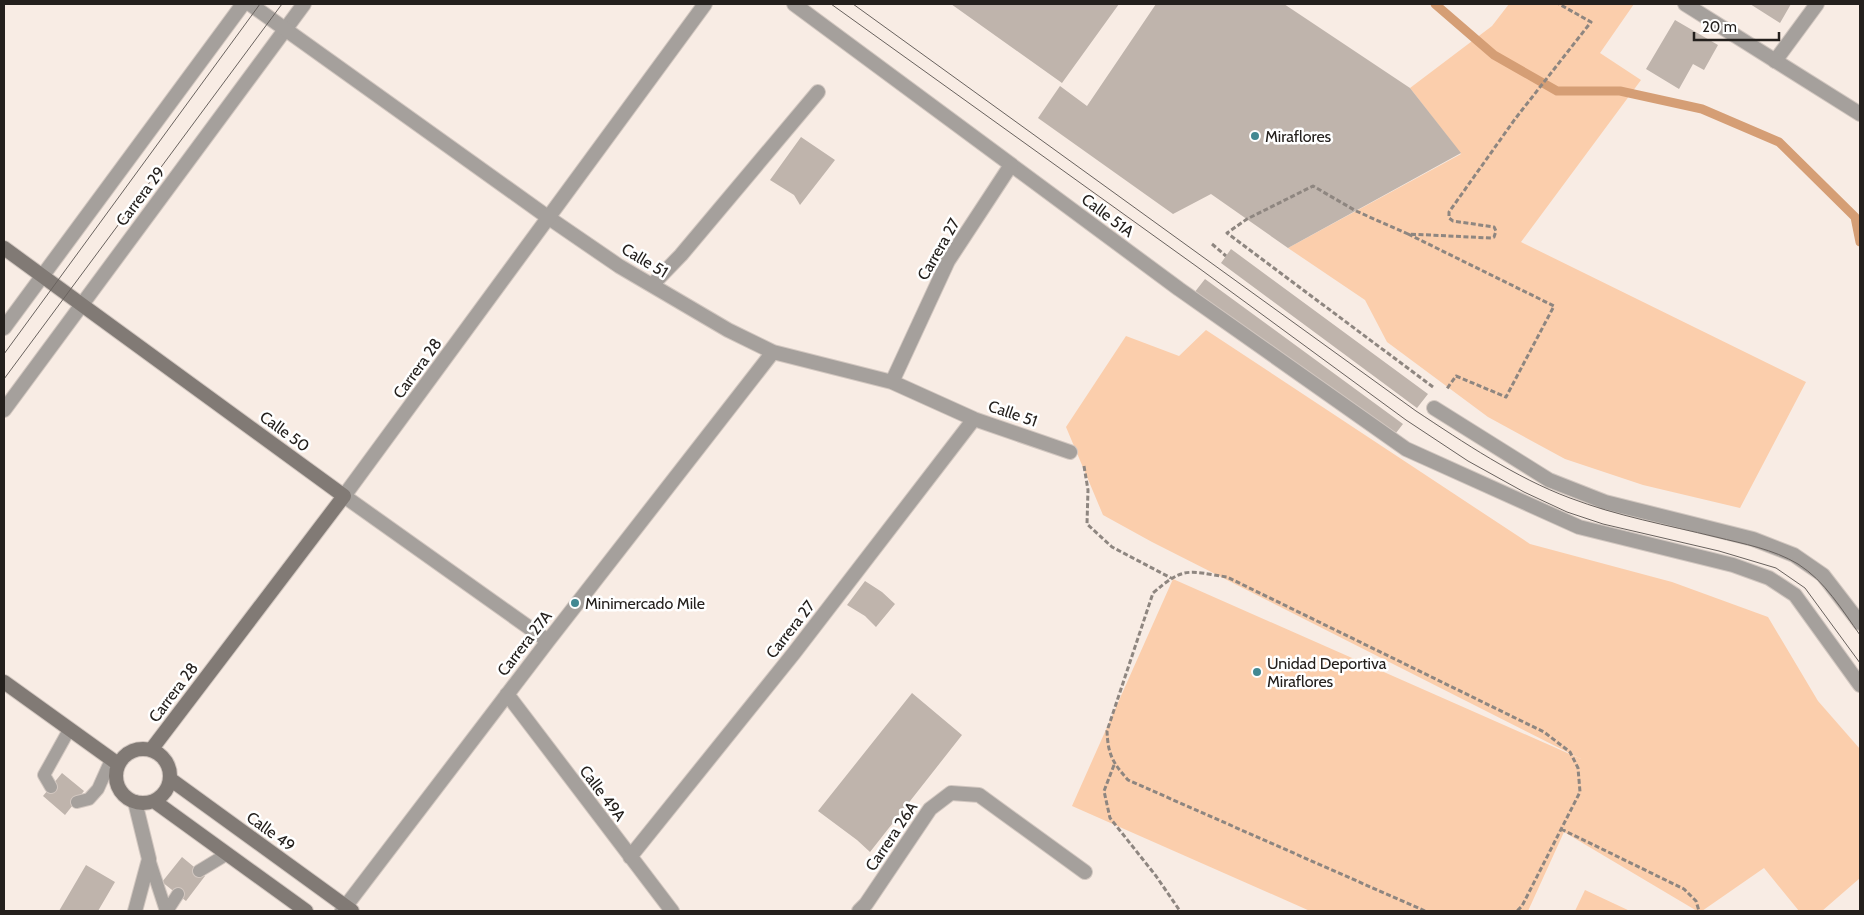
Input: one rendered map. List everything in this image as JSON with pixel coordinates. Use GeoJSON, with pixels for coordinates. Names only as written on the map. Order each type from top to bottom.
{"type":"FeatureCollection","features":[{"type":"Feature","properties":{"kind":"main road","name":"Calle 50"},"geometry":{"type":"LineString","coordinates":[[4,248],[344,496]]}},
{"type":"Feature","properties":{"kind":"main road","name":"Carrera 28"},"geometry":{"type":"LineString","coordinates":[[151,750],[344,496]]}},
{"type":"Feature","properties":{"kind":"main road"},"geometry":{"type":"LineString","coordinates":[[4,682],[115,762]]}},
{"type":"Feature","properties":{"kind":"main road"},"geometry":{"type":"LineString","coordinates":[[141,749],[151,750],[164,759],[170,772],[170,779],[165,792],[154,801],[144,803],[126,798],[120,791],[115,773],[115,762],[132,751],[141,749]]}},
{"type":"Feature","properties":{"kind":"main road","name":"Calle 49"},"geometry":{"type":"LineString","coordinates":[[170,779],[347,910]]}},
{"type":"Feature","properties":{"kind":"main road"},"geometry":{"type":"LineString","coordinates":[[154,801],[306,911]]}},
{"type":"Feature","properties":{"kind":"street","name":"Carrera 29"},"geometry":{"type":"LineString","coordinates":[[4,328],[243,4]]}},
{"type":"Feature","properties":{"kind":"street","name":"Calle 51"},"geometry":{"type":"LineString","coordinates":[[250,4],[619,266],[728,330],[773,352],[892,382],[974,419],[1070,452]]}},
{"type":"Feature","properties":{"kind":"street","name":"Carrera 29"},"geometry":{"type":"LineString","coordinates":[[4,410],[304,4]]}},
{"type":"Feature","properties":{"kind":"street","name":"Carrera 28"},"geometry":{"type":"LineString","coordinates":[[344,496],[550,218],[705,4]]}},
{"type":"Feature","properties":{"kind":"street","name":"Calle 51A"},"geometry":{"type":"LineString","coordinates":[[794,4],[1179,289],[1406,449],[1579,527],[1733,565],[1769,578],[1795,595],[1860,685]]}},
{"type":"Feature","properties":{"kind":"street"},"geometry":{"type":"LineString","coordinates":[[1685,4],[1860,114]]}},
{"type":"Feature","properties":{"kind":"street"},"geometry":{"type":"LineString","coordinates":[[1775,62],[1817,4]]}},
{"type":"Feature","properties":{"kind":"street"},"geometry":{"type":"LineString","coordinates":[[652,285],[681,255],[818,92]]}},
{"type":"Feature","properties":{"kind":"street","name":"Carrera 27"},"geometry":{"type":"LineString","coordinates":[[892,382],[948,260],[1011,165]]}},
{"type":"Feature","properties":{"kind":"street","name":"Carrera 27A"},"geometry":{"type":"LineString","coordinates":[[347,910],[507,694],[773,352]]}},
{"type":"Feature","properties":{"kind":"street"},"geometry":{"type":"LineString","coordinates":[[1434,408],[1549,480],[1605,502],[1753,538],[1794,555],[1823,575],[1860,624]]}},
{"type":"Feature","properties":{"kind":"street","name":"Carrera 27"},"geometry":{"type":"LineString","coordinates":[[630,858],[794,653],[974,419]]}},
{"type":"Feature","properties":{"kind":"street","name":"Calle 50"},"geometry":{"type":"LineString","coordinates":[[344,496],[548,642]]}},
{"type":"Feature","properties":{"kind":"street","name":"Calle 49A"},"geometry":{"type":"LineString","coordinates":[[507,694],[672,911]]}},
{"type":"Feature","properties":{"kind":"street","name":"Carrera 26A"},"geometry":{"type":"LineString","coordinates":[[860,911],[930,809],[951,793],[978,795],[1085,872]]}},
{"type":"Feature","properties":{"kind":"street"},"geometry":{"type":"LineString","coordinates":[[135,802],[149,859],[135,911]]}},
{"type":"Feature","properties":{"kind":"lane"},"geometry":{"type":"LineString","coordinates":[[51,787],[44,775],[69,730]]}},
{"type":"Feature","properties":{"kind":"lane"},"geometry":{"type":"LineString","coordinates":[[77,802],[89,799],[98,789],[115,762]]}},
{"type":"Feature","properties":{"kind":"lane"},"geometry":{"type":"LineString","coordinates":[[199,870],[228,854]]}},
{"type":"Feature","properties":{"kind":"lane"},"geometry":{"type":"LineString","coordinates":[[149,859],[166,911]]}},
{"type":"Feature","properties":{"kind":"lane"},"geometry":{"type":"LineString","coordinates":[[166,911],[178,894]]}},
{"type":"Feature","properties":{"kind":"path"},"geometry":{"type":"LineString","coordinates":[[1408,234],[1494,237],[1496,231],[1494,227],[1453,221],[1450,218],[1449,212],[1515,119],[1591,22],[1559,4]]}},
{"type":"Feature","properties":{"kind":"path"},"geometry":{"type":"LineString","coordinates":[[1436,389],[1227,233],[1247,219],[1313,186],[1356,210],[1554,306],[1506,397],[1456,376],[1443,395]]}},
{"type":"Feature","properties":{"kind":"path"},"geometry":{"type":"LineString","coordinates":[[1212,244],[1226,256]]}},
{"type":"Feature","properties":{"kind":"path"},"geometry":{"type":"LineString","coordinates":[[1070,452],[1086,467],[1088,490],[1087,524],[1112,547],[1171,578]]}},
{"type":"Feature","properties":{"kind":"path"},"geometry":{"type":"LineString","coordinates":[[1425,911],[1128,780],[1114,765],[1108,748],[1107,731],[1153,593],[1171,578],[1190,571],[1227,578],[1544,732],[1570,752],[1578,768],[1580,792],[1522,906],[1517,911]]}},
{"type":"Feature","properties":{"kind":"path"},"geometry":{"type":"LineString","coordinates":[[1114,765],[1104,791],[1110,818],[1156,876],[1180,911]]}},
{"type":"Feature","properties":{"kind":"path"},"geometry":{"type":"LineString","coordinates":[[1560,830],[1684,888],[1696,901],[1700,911]]}},
{"type":"Feature","properties":{"kind":"shaded area"},"geometry":{"type":"Polygon","coordinates":[[[1509,4],[1634,4],[1600,53],[1641,80],[1521,242],[1806,382],[1740,508],[1643,485],[1565,459],[1488,417],[1387,342],[1365,300],[1288,248],[1461,154],[1410,88],[1492,26],[1509,4]]]}},
{"type":"Feature","properties":{"kind":"shaded area"},"geometry":{"type":"Polygon","coordinates":[[[1206,330],[1530,544],[1672,582],[1768,617],[1818,701],[1860,749],[1860,878],[1822,911],[1799,911],[1764,868],[1702,911],[1697,911],[1564,832],[1528,911],[1310,911],[1072,806],[1173,579],[1581,759],[1152,542],[1103,515],[1066,427],[1126,336],[1179,356],[1206,330]]]}},
{"type":"Feature","properties":{"kind":"shaded area"},"geometry":{"type":"Polygon","coordinates":[[[1585,890],[1630,911],[1575,911],[1585,890]]]}},
{"type":"Feature","properties":{"kind":"building"},"geometry":{"type":"Polygon","coordinates":[[[951,4],[1119,4],[1062,83],[951,4]]]}},
{"type":"Feature","properties":{"kind":"building","name":"Miraflores"},"geometry":{"type":"Polygon","coordinates":[[[1156,4],[1284,4],[1410,88],[1461,153],[1288,248],[1211,194],[1173,214],[1038,118],[1060,86],[1087,106],[1156,4]]]}},
{"type":"Feature","properties":{"kind":"building"},"geometry":{"type":"Polygon","coordinates":[[[1750,4],[1791,4],[1780,23],[1750,4]]]}},
{"type":"Feature","properties":{"kind":"building"},"geometry":{"type":"Polygon","coordinates":[[[1675,20],[1718,45],[1704,70],[1693,64],[1679,89],[1646,69],[1675,20]]]}},
{"type":"Feature","properties":{"kind":"building"},"geometry":{"type":"Polygon","coordinates":[[[801,137],[835,160],[800,205],[794,195],[770,180],[801,137]]]}},
{"type":"Feature","properties":{"kind":"building"},"geometry":{"type":"Polygon","coordinates":[[[1231,249],[1428,394],[1417,408],[1221,263],[1231,249]]]}},
{"type":"Feature","properties":{"kind":"building"},"geometry":{"type":"Polygon","coordinates":[[[1205,279],[1403,424],[1392,438],[1194,293],[1205,279]]]}},
{"type":"Feature","properties":{"kind":"building"},"geometry":{"type":"Polygon","coordinates":[[[865,581],[882,592],[895,604],[876,627],[865,616],[847,605],[865,581]]]}},
{"type":"Feature","properties":{"kind":"building"},"geometry":{"type":"Polygon","coordinates":[[[912,693],[962,735],[870,852],[818,811],[912,693]]]}},
{"type":"Feature","properties":{"kind":"building"},"geometry":{"type":"Polygon","coordinates":[[[62,773],[84,791],[65,815],[43,796],[62,773]]]}},
{"type":"Feature","properties":{"kind":"building"},"geometry":{"type":"Polygon","coordinates":[[[182,857],[205,876],[186,901],[162,882],[182,857]]]}},
{"type":"Feature","properties":{"kind":"building"},"geometry":{"type":"Polygon","coordinates":[[[86,865],[115,882],[98,911],[59,911],[86,865]]]}},
{"type":"Feature","properties":{"kind":"waterway"},"geometry":{"type":"LineString","coordinates":[[1435,4],[1494,55],[1557,91],[1620,91],[1702,109],[1779,142],[1855,217],[1860,242]]}},
{"type":"Feature","properties":{"kind":"tram line"},"geometry":{"type":"LineString","coordinates":[[4,354],[260,4]]}},
{"type":"Feature","properties":{"kind":"tram line"},"geometry":{"type":"LineString","coordinates":[[4,379],[282,4]]}},
{"type":"Feature","properties":{"kind":"tram line"},"geometry":{"type":"LineString","coordinates":[[831,4],[1196,266],[1406,420],[1468,461],[1524,492],[1567,512],[1603,524],[1719,551],[1776,568],[1805,588],[1860,663]]}},
{"type":"Feature","properties":{"kind":"tram line"},"geometry":{"type":"LineString","coordinates":[[853,4],[1416,411],[1471,447],[1510,470],[1570,498],[1642,520],[1758,547],[1779,554],[1798,564],[1817,579],[1840,606],[1860,635]]}},
{"type":"Feature","properties":{"kind":"place","name":"Miraflores"},"geometry":{"type":"Point","coordinates":[1255,136]}},
{"type":"Feature","properties":{"kind":"place","name":"Minimercado Mile"},"geometry":{"type":"Point","coordinates":[575,603]}},
{"type":"Feature","properties":{"kind":"place","name":"Unidad Deportiva Miraflores"},"geometry":{"type":"Point","coordinates":[1257,672]}}]}
